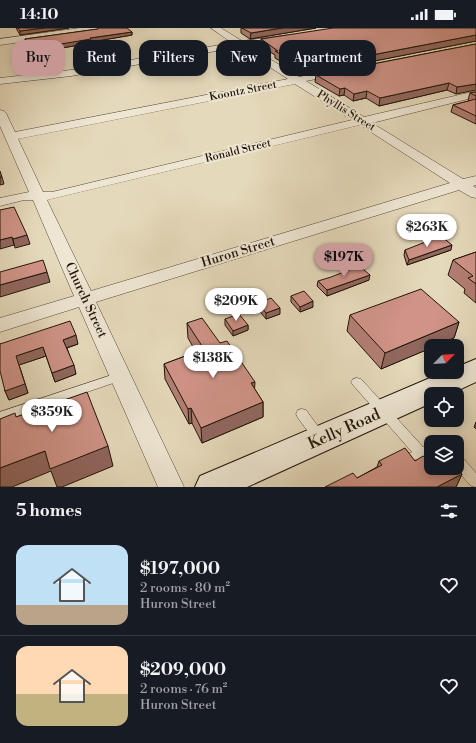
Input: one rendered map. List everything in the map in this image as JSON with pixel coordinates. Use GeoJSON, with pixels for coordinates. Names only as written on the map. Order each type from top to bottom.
{"type":"FeatureCollection","features":[{"type":"Feature","properties":{"kind":"street"},"geometry":{"type":"LineString","coordinates":[[0,42],[98,28]]}},
{"type":"Feature","properties":{"kind":"street","name":"Phyllis Street"},"geometry":{"type":"LineString","coordinates":[[215,28],[234,40]]}},
{"type":"Feature","properties":{"kind":"street"},"geometry":{"type":"LineString","coordinates":[[268,40],[294,36]]}},
{"type":"Feature","properties":{"kind":"street"},"geometry":{"type":"LineString","coordinates":[[0,81],[71,73],[216,48]]}},
{"type":"Feature","properties":{"kind":"street","name":"Phyllis Street"},"geometry":{"type":"LineString","coordinates":[[271,63],[476,194]]}},
{"type":"Feature","properties":{"kind":"street","name":"Koontz Street"},"geometry":{"type":"LineString","coordinates":[[4,127],[317,76]]}},
{"type":"Feature","properties":{"kind":"street","name":"Ronald Street"},"geometry":{"type":"LineString","coordinates":[[0,202],[24,196],[52,196],[476,94]]}},
{"type":"Feature","properties":{"kind":"street","name":"Church Street"},"geometry":{"type":"LineString","coordinates":[[4,127],[38,196],[171,487]]}},
{"type":"Feature","properties":{"kind":"street","name":"Huron Street"},"geometry":{"type":"LineString","coordinates":[[0,325],[476,180]]}},
{"type":"Feature","properties":{"kind":"street","name":"Kelly Road"},"geometry":{"type":"LineString","coordinates":[[212,487],[476,370]]}},
{"type":"Feature","properties":{"kind":"lane"},"geometry":{"type":"LineString","coordinates":[[0,417],[121,376]]}},
{"type":"Feature","properties":{"kind":"lane"},"geometry":{"type":"LineString","coordinates":[[358,382],[383,412],[424,449]]}},
{"type":"Feature","properties":{"kind":"lane"},"geometry":{"type":"LineString","coordinates":[[302,414],[320,440]]}},
{"type":"Feature","properties":{"kind":"lane"},"geometry":{"type":"LineString","coordinates":[[424,452],[413,458],[424,472]]}},
{"type":"Feature","properties":{"kind":"lane"},"geometry":{"type":"LineString","coordinates":[[464,469],[476,482]]}},
{"type":"Feature","properties":{"kind":"building"},"geometry":{"type":"Polygon","coordinates":[[[18,28],[44,28],[20,31],[18,28]]]}},
{"type":"Feature","properties":{"kind":"building"},"geometry":{"type":"Polygon","coordinates":[[[127,28],[132,32],[85,40],[73,40],[73,42],[65,43],[65,40],[25,39],[98,29],[127,28]]]}},
{"type":"Feature","properties":{"kind":"building"},"geometry":{"type":"Polygon","coordinates":[[[242,28],[282,28],[251,33],[242,28]]]}},
{"type":"Feature","properties":{"kind":"building"},"geometry":{"type":"Polygon","coordinates":[[[333,28],[476,28],[476,35],[376,54],[376,40],[279,40],[279,53],[271,46],[271,40],[261,39],[333,28]]]}},
{"type":"Feature","properties":{"kind":"building"},"geometry":{"type":"Polygon","coordinates":[[[476,44],[476,84],[457,87],[449,83],[380,98],[367,91],[354,94],[345,88],[340,89],[318,76],[376,76],[376,63],[476,44]]]}},
{"type":"Feature","properties":{"kind":"building"},"geometry":{"type":"Polygon","coordinates":[[[476,92],[476,96],[470,93],[476,92]]]}},
{"type":"Feature","properties":{"kind":"building"},"geometry":{"type":"Polygon","coordinates":[[[476,99],[476,116],[453,105],[476,99]]]}},
{"type":"Feature","properties":{"kind":"building"},"geometry":{"type":"Polygon","coordinates":[[[14,207],[27,235],[13,239],[12,237],[0,240],[0,210],[14,207]]]}},
{"type":"Feature","properties":{"kind":"building"},"geometry":{"type":"Polygon","coordinates":[[[441,236],[452,245],[409,260],[405,250],[441,236]]]}},
{"type":"Feature","properties":{"kind":"building"},"geometry":{"type":"Polygon","coordinates":[[[476,252],[476,284],[468,278],[473,276],[453,260],[476,252]]]}},
{"type":"Feature","properties":{"kind":"building"},"geometry":{"type":"Polygon","coordinates":[[[43,260],[47,272],[0,285],[0,272],[43,260]]]}},
{"type":"Feature","properties":{"kind":"building"},"geometry":{"type":"Polygon","coordinates":[[[362,265],[364,270],[370,275],[327,290],[318,281],[331,277],[362,265]]]}},
{"type":"Feature","properties":{"kind":"building"},"geometry":{"type":"Polygon","coordinates":[[[421,289],[459,322],[385,353],[350,315],[421,289]]]}},
{"type":"Feature","properties":{"kind":"building"},"geometry":{"type":"Polygon","coordinates":[[[304,291],[313,301],[300,307],[291,296],[304,291]]]}},
{"type":"Feature","properties":{"kind":"building"},"geometry":{"type":"Polygon","coordinates":[[[271,298],[280,308],[266,313],[258,303],[271,298]]]}},
{"type":"Feature","properties":{"kind":"building"},"geometry":{"type":"Polygon","coordinates":[[[239,314],[248,325],[233,331],[225,319],[239,314]]]}},
{"type":"Feature","properties":{"kind":"building"},"geometry":{"type":"Polygon","coordinates":[[[202,318],[220,343],[227,341],[255,382],[251,383],[263,402],[201,428],[191,408],[188,409],[164,364],[204,349],[187,323],[202,318]]]}},
{"type":"Feature","properties":{"kind":"building"},"geometry":{"type":"Polygon","coordinates":[[[70,321],[76,335],[63,340],[74,365],[52,373],[43,347],[16,356],[25,384],[5,391],[0,371],[0,344],[70,321]]]}},
{"type":"Feature","properties":{"kind":"building"},"geometry":{"type":"Polygon","coordinates":[[[87,392],[108,446],[50,469],[45,451],[0,468],[0,419],[15,413],[16,417],[87,392]]]}},
{"type":"Feature","properties":{"kind":"building"},"geometry":{"type":"Polygon","coordinates":[[[405,448],[415,461],[424,457],[424,475],[460,475],[437,487],[325,487],[353,473],[357,478],[382,465],[379,461],[405,448]]]}}]}
